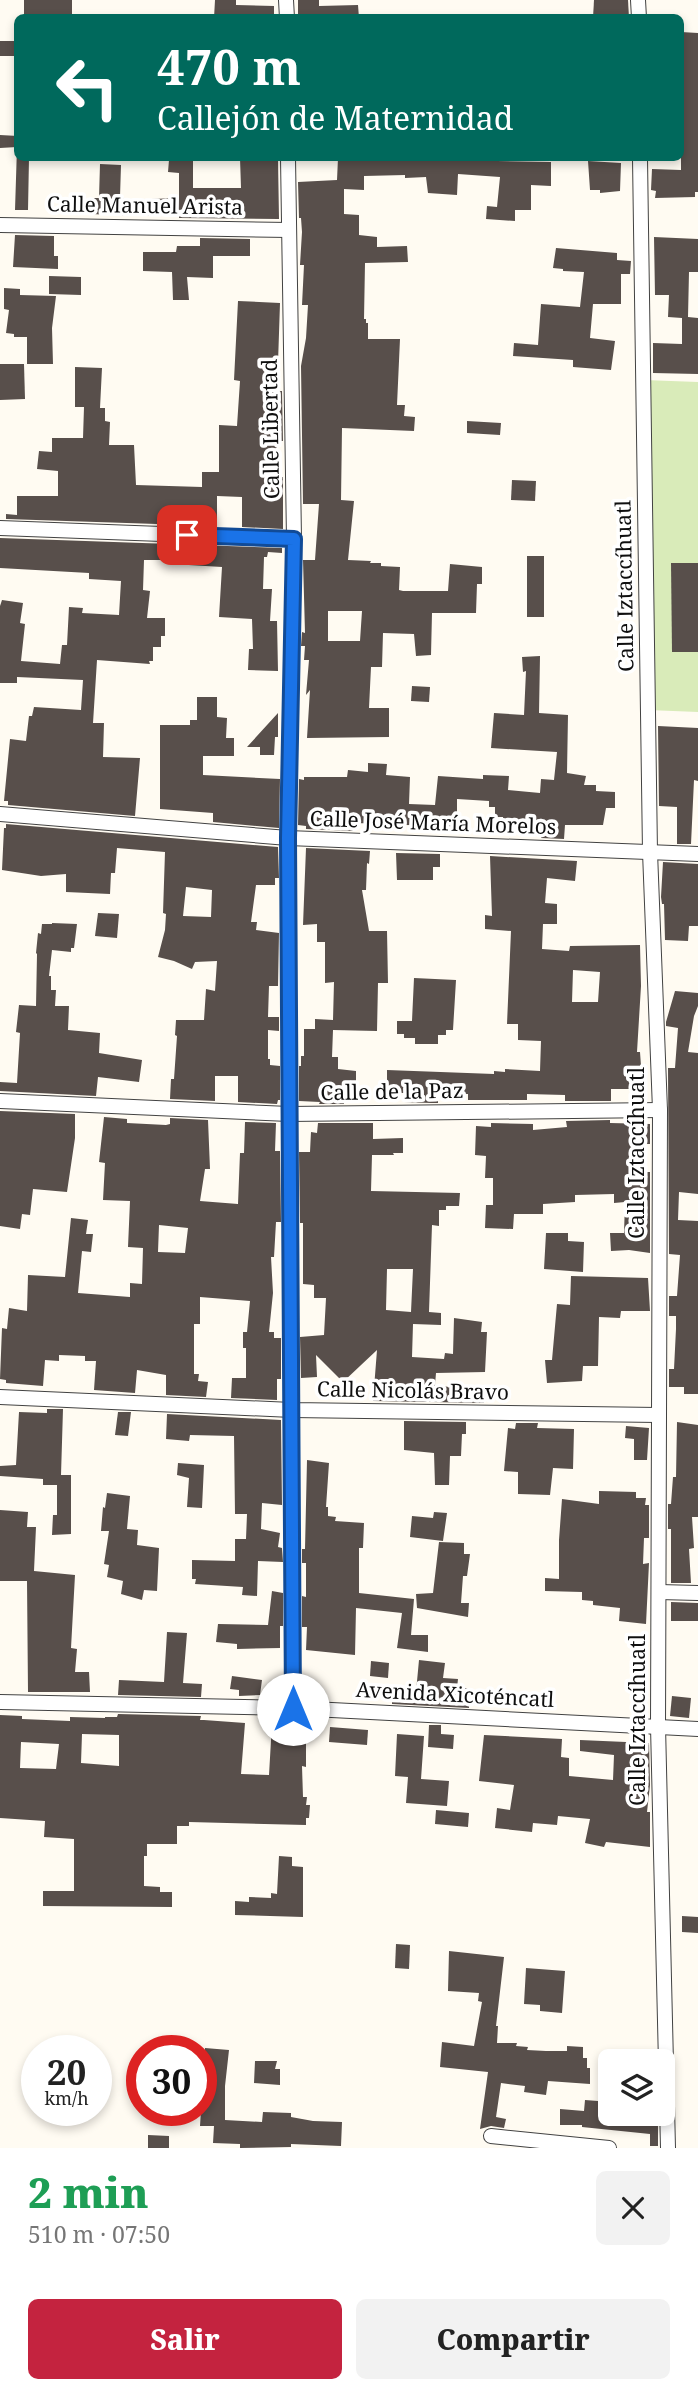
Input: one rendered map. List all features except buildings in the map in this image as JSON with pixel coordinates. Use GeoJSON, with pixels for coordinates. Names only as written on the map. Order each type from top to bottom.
{"type":"FeatureCollection","features":[{"type":"Feature","properties":{"kind":"street","name":"Calle Libertad"},"geometry":{"type":"LineString","coordinates":[[288,161],[294,539],[288,838],[293,1709]]}},
{"type":"Feature","properties":{"kind":"street","name":"Calle Iztaccíhuatl"},"geometry":{"type":"LineString","coordinates":[[640,161],[650,852],[660,1110],[658,1726],[668,2148]]}},
{"type":"Feature","properties":{"kind":"street","name":"Calle Manuel Arista"},"geometry":{"type":"LineString","coordinates":[[0,225],[289,230]]}},
{"type":"Feature","properties":{"kind":"street"},"geometry":{"type":"LineString","coordinates":[[0,528],[294,539]]}},
{"type":"Feature","properties":{"kind":"street","name":"Calle José María Morelos"},"geometry":{"type":"LineString","coordinates":[[0,814],[288,838],[698,854]]}},
{"type":"Feature","properties":{"kind":"street","name":"Calle de la Paz"},"geometry":{"type":"LineString","coordinates":[[0,1101],[289,1114],[660,1110]]}},
{"type":"Feature","properties":{"kind":"street","name":"Calle Nicolás Bravo"},"geometry":{"type":"LineString","coordinates":[[0,1397],[292,1410],[658,1415]]}},
{"type":"Feature","properties":{"kind":"street"},"geometry":{"type":"LineString","coordinates":[[659,1592],[698,1593]]}},
{"type":"Feature","properties":{"kind":"street","name":"Avenida Xicoténcatl"},"geometry":{"type":"LineString","coordinates":[[0,1702],[293,1709],[698,1729]]}},
{"type":"Feature","properties":{"kind":"street"},"geometry":{"type":"LineString","coordinates":[[491,2136],[609,2148]]}},
{"type":"Feature","properties":{"kind":"green space"},"geometry":{"type":"Polygon","coordinates":[[[644,380],[698,382],[698,712],[648,710],[644,380]]]}},
{"type":"Feature","properties":{"kind":"route"},"geometry":{"type":"LineString","coordinates":[[187,535],[294,539],[288,838],[293,1709]]}}]}
